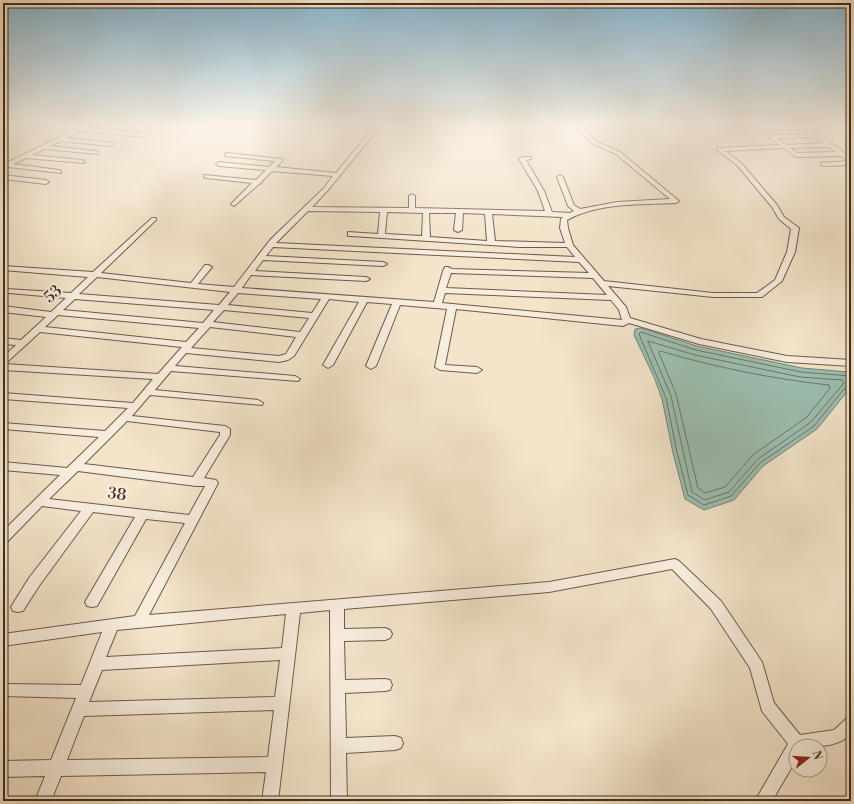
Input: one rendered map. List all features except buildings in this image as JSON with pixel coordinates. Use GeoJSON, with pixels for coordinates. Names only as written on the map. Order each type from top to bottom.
{"type":"FeatureCollection","features":[{"type":"Feature","properties":{"kind":"street"},"geometry":{"type":"LineString","coordinates":[[5,166],[14,162]]}},
{"type":"Feature","properties":{"kind":"street"},"geometry":{"type":"LineString","coordinates":[[78,162],[82,162]]}},
{"type":"Feature","properties":{"kind":"street"},"geometry":{"type":"LineString","coordinates":[[234,204],[273,169],[279,162]]}},
{"type":"Feature","properties":{"kind":"street"},"geometry":{"type":"LineString","coordinates":[[3,539],[125,418],[221,308],[271,245],[349,162]]}},
{"type":"Feature","properties":{"kind":"street"},"geometry":{"type":"LineString","coordinates":[[523,162],[541,191],[549,213]]}},
{"type":"Feature","properties":{"kind":"street"},"geometry":{"type":"LineString","coordinates":[[625,321],[623,309],[599,279],[568,245],[564,228],[564,219],[578,211],[602,206],[676,201],[627,162]]}},
{"type":"Feature","properties":{"kind":"street"},"geometry":{"type":"LineString","coordinates":[[437,305],[447,270],[599,279],[712,296],[759,295],[778,281],[792,252],[795,228],[782,218],[776,206],[736,162]]}},
{"type":"Feature","properties":{"kind":"street"},"geometry":{"type":"LineString","coordinates":[[823,164],[851,163]]}},
{"type":"Feature","properties":{"kind":"street"},"geometry":{"type":"LineString","coordinates":[[218,164],[273,169],[305,169],[337,175]]}},
{"type":"Feature","properties":{"kind":"street"},"geometry":{"type":"LineString","coordinates":[[5,166],[59,172]]}},
{"type":"Feature","properties":{"kind":"street"},"geometry":{"type":"LineString","coordinates":[[206,176],[259,182]]}},
{"type":"Feature","properties":{"kind":"street"},"geometry":{"type":"LineString","coordinates":[[3,177],[46,182]]}},
{"type":"Feature","properties":{"kind":"street"},"geometry":{"type":"LineString","coordinates":[[560,177],[571,206],[578,211]]}},
{"type":"Feature","properties":{"kind":"street"},"geometry":{"type":"LineString","coordinates":[[412,196],[412,211]]}},
{"type":"Feature","properties":{"kind":"street"},"geometry":{"type":"LineString","coordinates":[[306,209],[488,211],[570,215]]}},
{"type":"Feature","properties":{"kind":"street"},"geometry":{"type":"LineString","coordinates":[[381,235],[384,210]]}},
{"type":"Feature","properties":{"kind":"street"},"geometry":{"type":"LineString","coordinates":[[426,211],[426,238]]}},
{"type":"Feature","properties":{"kind":"street"},"geometry":{"type":"LineString","coordinates":[[458,230],[460,211]]}},
{"type":"Feature","properties":{"kind":"street"},"geometry":{"type":"LineString","coordinates":[[488,211],[491,242]]}},
{"type":"Feature","properties":{"kind":"street","name":"53"},"geometry":{"type":"LineString","coordinates":[[3,362],[154,219]]}},
{"type":"Feature","properties":{"kind":"street"},"geometry":{"type":"LineString","coordinates":[[351,234],[568,245]]}},
{"type":"Feature","properties":{"kind":"street"},"geometry":{"type":"LineString","coordinates":[[271,245],[584,263]]}},
{"type":"Feature","properties":{"kind":"street"},"geometry":{"type":"LineString","coordinates":[[261,258],[383,264]]}},
{"type":"Feature","properties":{"kind":"street"},"geometry":{"type":"LineString","coordinates":[[193,285],[208,267]]}},
{"type":"Feature","properties":{"kind":"street"},"geometry":{"type":"LineString","coordinates":[[3,268],[96,275],[236,290],[452,306],[625,321],[699,341],[787,359],[851,363]]}},
{"type":"Feature","properties":{"kind":"street"},"geometry":{"type":"LineString","coordinates":[[249,273],[366,279]]}},
{"type":"Feature","properties":{"kind":"street"},"geometry":{"type":"LineString","coordinates":[[441,290],[614,298]]}},
{"type":"Feature","properties":{"kind":"street"},"geometry":{"type":"LineString","coordinates":[[9,291],[314,316]]}},
{"type":"Feature","properties":{"kind":"street"},"geometry":{"type":"LineString","coordinates":[[37,329],[186,348],[285,358],[289,356],[326,297]]}},
{"type":"Feature","properties":{"kind":"street"},"geometry":{"type":"LineString","coordinates":[[328,365],[364,300]]}},
{"type":"Feature","properties":{"kind":"street"},"geometry":{"type":"LineString","coordinates":[[371,366],[397,302]]}},
{"type":"Feature","properties":{"kind":"street"},"geometry":{"type":"LineString","coordinates":[[452,306],[440,367],[477,370]]}},
{"type":"Feature","properties":{"kind":"street"},"geometry":{"type":"LineString","coordinates":[[3,309],[206,325],[302,335]]}},
{"type":"Feature","properties":{"kind":"street"},"geometry":{"type":"LineString","coordinates":[[3,342],[23,343]]}},
{"type":"Feature","properties":{"kind":"street"},"geometry":{"type":"LineString","coordinates":[[3,367],[161,377]]}},
{"type":"Feature","properties":{"kind":"street"},"geometry":{"type":"LineString","coordinates":[[169,368],[294,379]]}},
{"type":"Feature","properties":{"kind":"street"},"geometry":{"type":"LineString","coordinates":[[147,392],[258,403]]}},
{"type":"Feature","properties":{"kind":"street"},"geometry":{"type":"LineString","coordinates":[[3,396],[135,406]]}},
{"type":"Feature","properties":{"kind":"street"},"geometry":{"type":"LineString","coordinates":[[125,418],[225,429],[225,435],[196,482]]}},
{"type":"Feature","properties":{"kind":"street"},"geometry":{"type":"LineString","coordinates":[[3,426],[108,435]]}},
{"type":"Feature","properties":{"kind":"street"},"geometry":{"type":"LineString","coordinates":[[3,466],[72,470],[212,483],[139,621]]}},
{"type":"Feature","properties":{"kind":"street","name":"38"},"geometry":{"type":"LineString","coordinates":[[39,502],[192,520]]}},
{"type":"Feature","properties":{"kind":"street"},"geometry":{"type":"LineString","coordinates":[[18,606],[34,582],[91,507]]}},
{"type":"Feature","properties":{"kind":"street"},"geometry":{"type":"LineString","coordinates":[[92,602],[143,514]]}},
{"type":"Feature","properties":{"kind":"street"},"geometry":{"type":"LineString","coordinates":[[3,640],[139,621],[549,587],[675,564],[716,605],[757,666],[768,706],[793,738]]}},
{"type":"Feature","properties":{"kind":"street"},"geometry":{"type":"LineString","coordinates":[[337,604],[339,801]]}},
{"type":"Feature","properties":{"kind":"street"},"geometry":{"type":"LineString","coordinates":[[270,801],[294,607]]}},
{"type":"Feature","properties":{"kind":"street"},"geometry":{"type":"LineString","coordinates":[[43,801],[112,625]]}},
{"type":"Feature","properties":{"kind":"street"},"geometry":{"type":"LineString","coordinates":[[337,635],[385,634]]}},
{"type":"Feature","properties":{"kind":"street"},"geometry":{"type":"LineString","coordinates":[[96,664],[288,654]]}},
{"type":"Feature","properties":{"kind":"street"},"geometry":{"type":"LineString","coordinates":[[338,687],[385,685]]}},
{"type":"Feature","properties":{"kind":"street"},"geometry":{"type":"LineString","coordinates":[[3,690],[85,692]]}},
{"type":"Feature","properties":{"kind":"street"},"geometry":{"type":"LineString","coordinates":[[78,710],[282,703]]}},
{"type":"Feature","properties":{"kind":"street"},"geometry":{"type":"LineString","coordinates":[[826,738],[838,736],[851,724]]}},
{"type":"Feature","properties":{"kind":"street"},"geometry":{"type":"LineString","coordinates":[[339,746],[395,743]]}},
{"type":"Feature","properties":{"kind":"street"},"geometry":{"type":"LineString","coordinates":[[763,801],[788,758]]}},
{"type":"Feature","properties":{"kind":"street"},"geometry":{"type":"LineString","coordinates":[[3,769],[274,764]]}},
{"type":"Feature","properties":{"kind":"water"},"geometry":{"type":"Polygon","coordinates":[[[641,328],[697,346],[802,368],[848,372],[851,373],[851,390],[846,393],[817,429],[763,466],[734,500],[704,510],[685,499],[673,453],[662,399],[654,377],[634,335],[635,329],[641,328]]]}}]}
